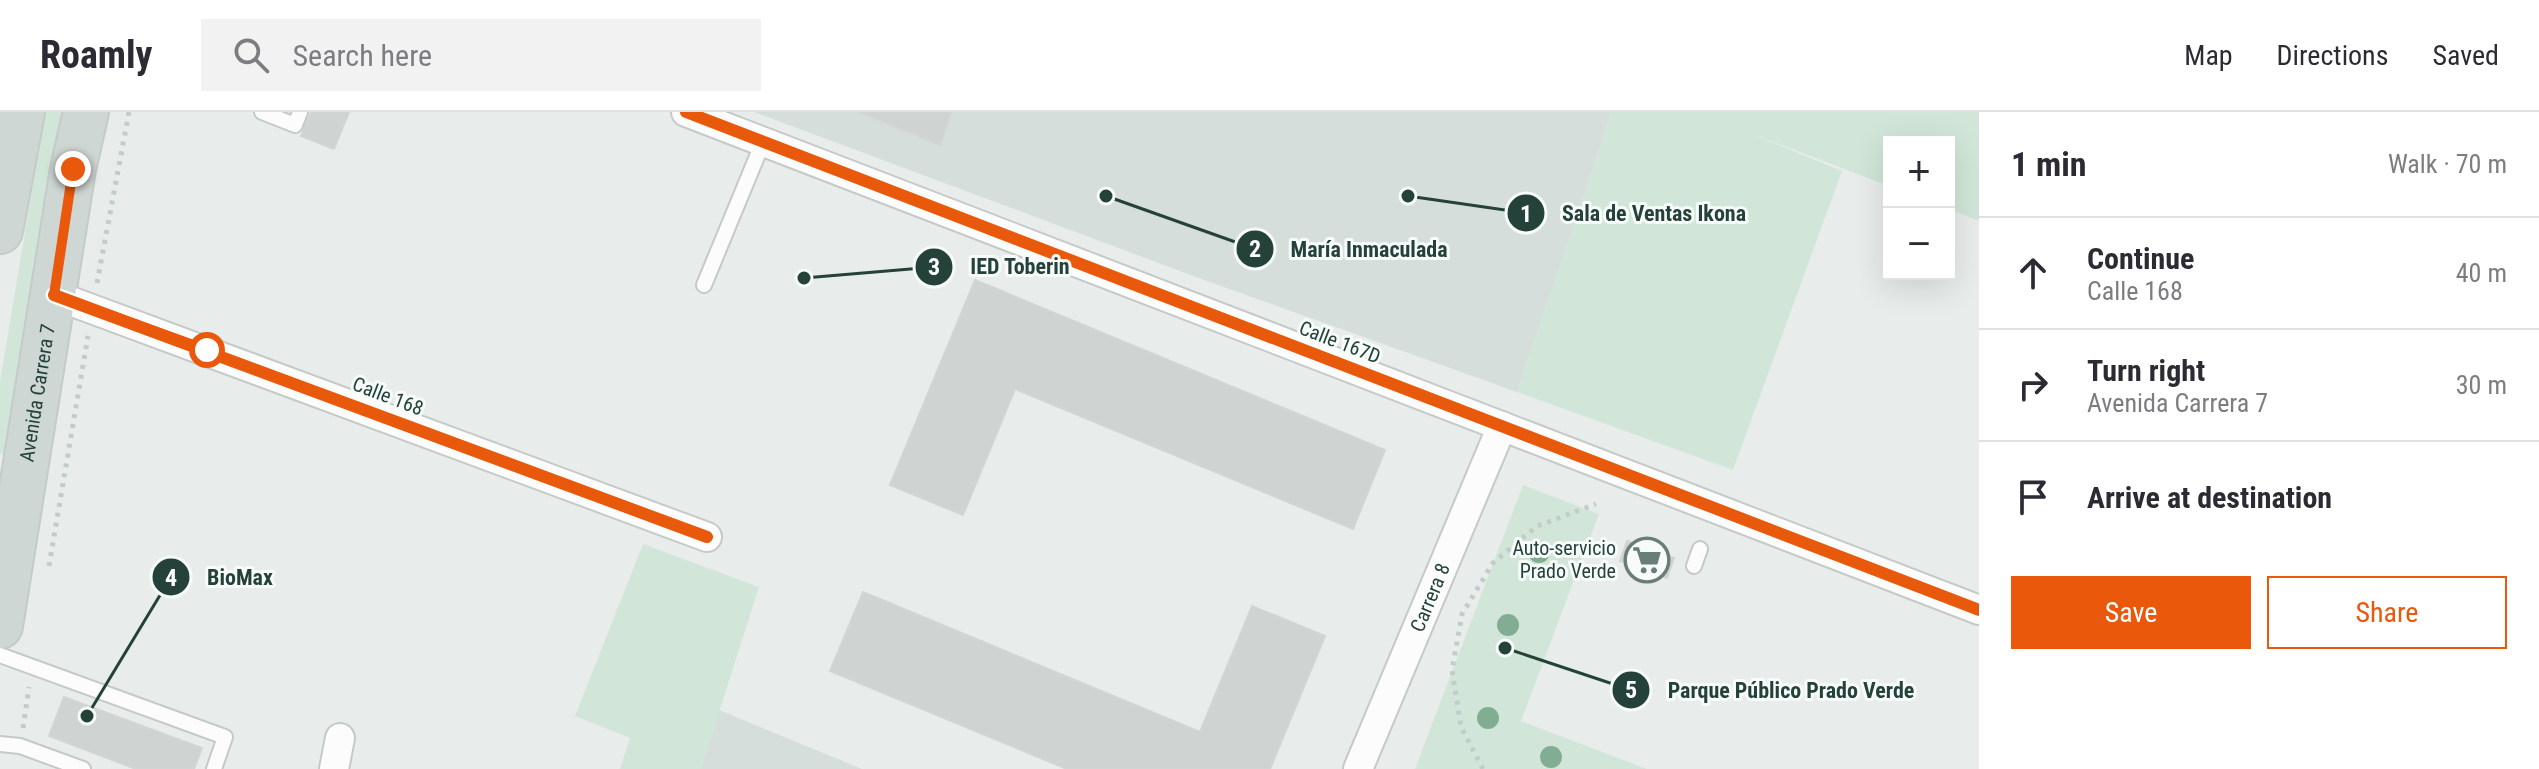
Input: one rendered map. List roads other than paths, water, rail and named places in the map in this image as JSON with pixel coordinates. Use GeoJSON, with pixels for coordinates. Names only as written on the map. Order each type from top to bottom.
{"type":"FeatureCollection","features":[{"type":"Feature","properties":{"kind":"main road"},"geometry":{"type":"LineString","coordinates":[[0,231],[22,112]]}},
{"type":"Feature","properties":{"kind":"main road","name":"Avenida Carrera 7"},"geometry":{"type":"LineString","coordinates":[[0,626],[14,462],[73,302],[73,169],[86,112]]}},
{"type":"Feature","properties":{"kind":"street","name":"Calle 167D"},"geometry":{"type":"LineString","coordinates":[[686,112],[1979,610]]}},
{"type":"Feature","properties":{"kind":"street","name":"Calle 168"},"geometry":{"type":"LineString","coordinates":[[73,302],[707,537]]}},
{"type":"Feature","properties":{"kind":"street","name":"Carrera 8"},"geometry":{"type":"LineString","coordinates":[[1358,769],[1502,426]]}},
{"type":"Feature","properties":{"kind":"street"},"geometry":{"type":"LineString","coordinates":[[334,769],[340,738]]}},
{"type":"Feature","properties":{"kind":"lane"},"geometry":{"type":"LineString","coordinates":[[262,112],[295,125],[300,112]]}},
{"type":"Feature","properties":{"kind":"lane"},"geometry":{"type":"LineString","coordinates":[[704,285],[763,142]]}},
{"type":"Feature","properties":{"kind":"lane"},"geometry":{"type":"LineString","coordinates":[[1694,566],[1700,549]]}},
{"type":"Feature","properties":{"kind":"lane"},"geometry":{"type":"LineString","coordinates":[[0,655],[225,737],[214,769]]}},
{"type":"Feature","properties":{"kind":"lane"},"geometry":{"type":"LineString","coordinates":[[0,744],[20,746],[83,769]]}},
{"type":"Feature","properties":{"kind":"place","name":"María Inmaculada"},"geometry":{"type":"Point","coordinates":[1106,196]}},
{"type":"Feature","properties":{"kind":"place","name":"Sala de Ventas Ikona"},"geometry":{"type":"Point","coordinates":[1408,196]}},
{"type":"Feature","properties":{"kind":"place","name":"IED Toberin"},"geometry":{"type":"Point","coordinates":[804,278]}},
{"type":"Feature","properties":{"kind":"place","name":"Auto-servicio Prado Verde"},"geometry":{"type":"Point","coordinates":[1647,560]}},
{"type":"Feature","properties":{"kind":"place","name":"Parque Público Prado Verde"},"geometry":{"type":"Point","coordinates":[1505,648]}},
{"type":"Feature","properties":{"kind":"place","name":"BioMax"},"geometry":{"type":"Point","coordinates":[87,716]}}]}
